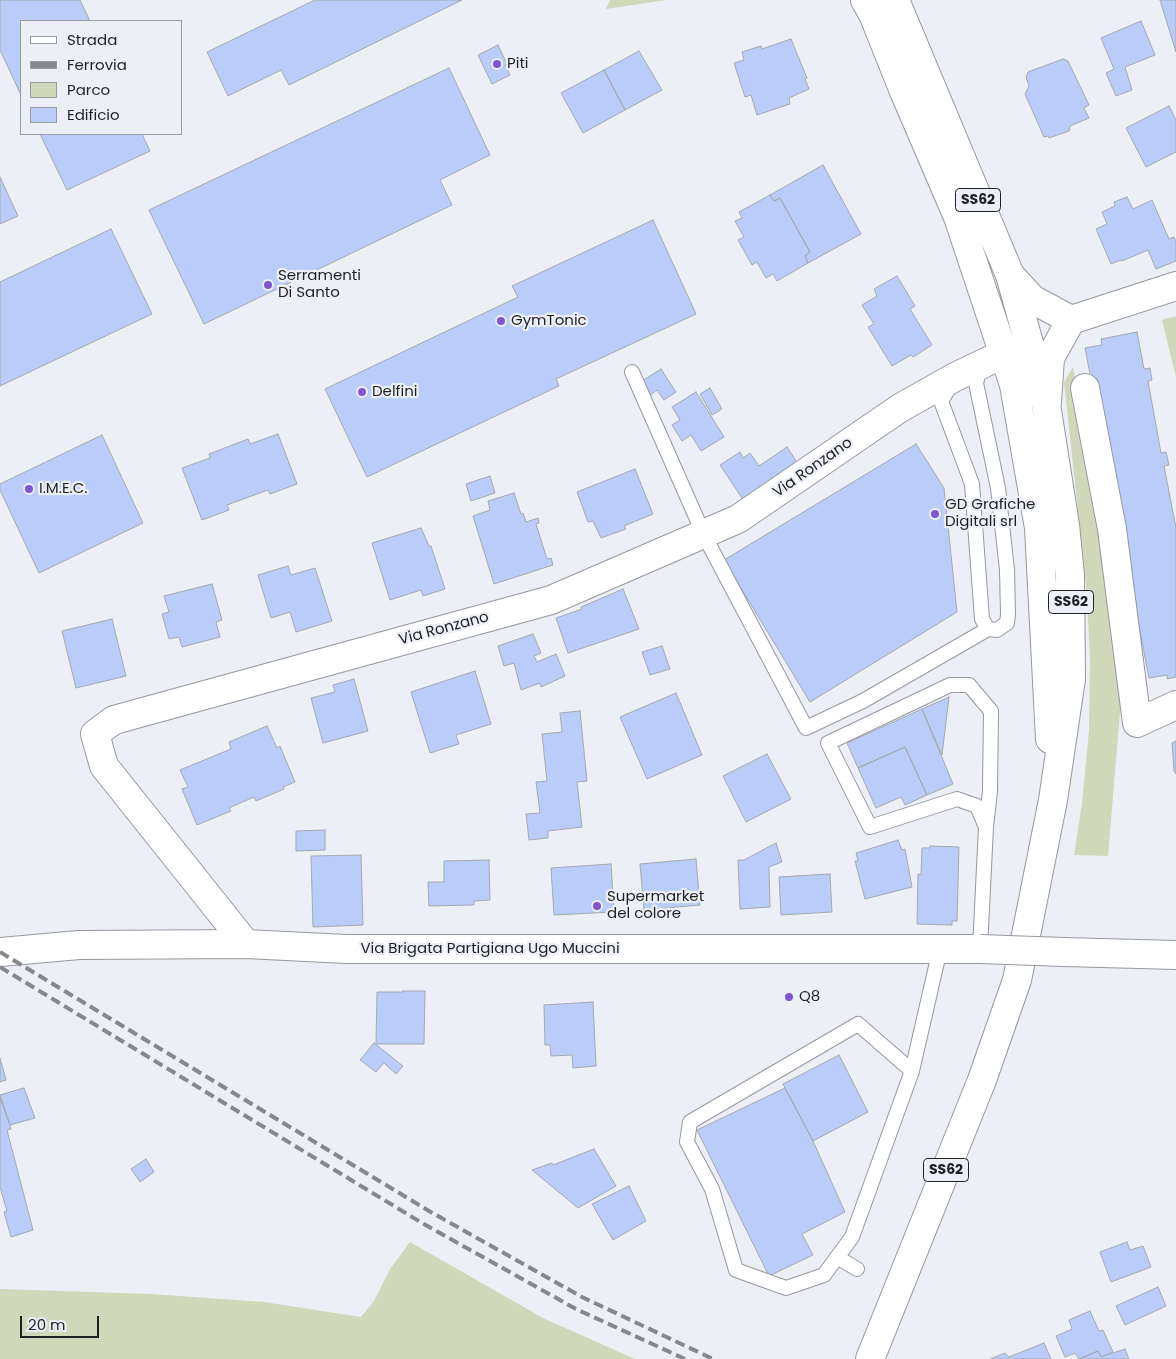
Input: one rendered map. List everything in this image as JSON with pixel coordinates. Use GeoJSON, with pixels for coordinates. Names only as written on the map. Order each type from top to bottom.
{"type":"FeatureCollection","features":[{"type":"Feature","properties":{"kind":"main road"},"geometry":{"type":"LineString","coordinates":[[865,0],[873,14],[958,216],[992,359],[1014,385],[1039,528],[1053,800]]}},
{"type":"Feature","properties":{"kind":"main road","name":"SS62"},"geometry":{"type":"LineString","coordinates":[[870,1359],[982,1080],[1017,980],[1053,800],[1071,679],[1070,575],[1065,526],[1046,404],[1010,275],[895,0]]}},
{"type":"Feature","properties":{"kind":"main road"},"geometry":{"type":"LineString","coordinates":[[1010,275],[1032,299],[1072,320]]}},
{"type":"Feature","properties":{"kind":"main road"},"geometry":{"type":"LineString","coordinates":[[1046,404],[1050,358],[1072,320],[1176,286]]}},
{"type":"Feature","properties":{"kind":"main road","name":"Via Ronzano"},"geometry":{"type":"LineString","coordinates":[[246,944],[104,766],[95,734],[114,720],[551,600],[738,519],[900,408],[955,377],[992,359]]}},
{"type":"Feature","properties":{"kind":"main road"},"geometry":{"type":"LineString","coordinates":[[1085,388],[1112,529],[1137,723],[1176,705]]}},
{"type":"Feature","properties":{"kind":"main road","name":"Via Brigata Partigiana Ugo Muccini"},"geometry":{"type":"LineString","coordinates":[[0,952],[79,945],[246,944],[346,949],[940,949],[1176,955]]}},
{"type":"Feature","properties":{"kind":"lane"},"geometry":{"type":"LineString","coordinates":[[632,372],[704,535],[806,728],[863,701],[988,629],[997,630],[1007,624],[1007,570],[998,488],[976,383],[992,359]]}},
{"type":"Feature","properties":{"kind":"lane"},"geometry":{"type":"LineString","coordinates":[[955,377],[941,401],[972,484],[982,619],[988,629]]}},
{"type":"Feature","properties":{"kind":"lane"},"geometry":{"type":"LineString","coordinates":[[980,950],[986,827],[990,791],[991,711],[969,686],[950,685],[828,743],[870,827],[957,799],[977,806],[986,827]]}},
{"type":"Feature","properties":{"kind":"lane"},"geometry":{"type":"LineString","coordinates":[[912,1071],[858,1024],[690,1122],[687,1142],[712,1189],[736,1270],[786,1288],[824,1275],[852,1237],[912,1071],[940,949]]}},
{"type":"Feature","properties":{"kind":"lane"},"geometry":{"type":"LineString","coordinates":[[837,1257],[857,1268]]}},
{"type":"Feature","properties":{"kind":"green space"},"geometry":{"type":"Polygon","coordinates":[[[610,0],[666,0],[606,9],[610,0]]]}},
{"type":"Feature","properties":{"kind":"green space"},"geometry":{"type":"Polygon","coordinates":[[[1176,316],[1176,377],[1162,320],[1176,316]]]}},
{"type":"Feature","properties":{"kind":"green space"},"geometry":{"type":"Polygon","coordinates":[[[1073,367],[1096,481],[1122,688],[1108,856],[1074,855],[1082,804],[1089,730],[1090,656],[1086,585],[1064,382],[1073,367]]]}},
{"type":"Feature","properties":{"kind":"green space"},"geometry":{"type":"Polygon","coordinates":[[[410,1242],[543,1318],[635,1359],[0,1359],[0,1289],[152,1294],[264,1302],[361,1317],[374,1301],[390,1269],[410,1242]]]}},
{"type":"Feature","properties":{"kind":"building"},"geometry":{"type":"Polygon","coordinates":[[[0,0],[80,0],[90,20],[20,20],[20,93],[0,50],[0,0]]]}},
{"type":"Feature","properties":{"kind":"building"},"geometry":{"type":"Polygon","coordinates":[[[315,0],[462,0],[289,85],[281,70],[228,96],[207,52],[315,0]]]}},
{"type":"Feature","properties":{"kind":"building"},"geometry":{"type":"Polygon","coordinates":[[[1160,0],[1176,0],[1176,52],[1160,0]]]}},
{"type":"Feature","properties":{"kind":"building"},"geometry":{"type":"Polygon","coordinates":[[[1141,21],[1155,55],[1125,67],[1132,90],[1116,96],[1106,73],[1114,69],[1101,38],[1141,21]]]}},
{"type":"Feature","properties":{"kind":"building"},"geometry":{"type":"Polygon","coordinates":[[[791,39],[807,78],[805,79],[809,89],[789,98],[790,104],[757,115],[751,95],[745,97],[734,63],[744,60],[742,52],[761,46],[762,49],[791,39]]]}},
{"type":"Feature","properties":{"kind":"building"},"geometry":{"type":"Polygon","coordinates":[[[498,45],[510,75],[492,84],[478,55],[498,45]]]}},
{"type":"Feature","properties":{"kind":"building"},"geometry":{"type":"Polygon","coordinates":[[[639,51],[662,90],[625,110],[604,70],[639,51]]]}},
{"type":"Feature","properties":{"kind":"building"},"geometry":{"type":"Polygon","coordinates":[[[1063,59],[1068,61],[1089,105],[1084,108],[1089,118],[1070,126],[1069,131],[1049,138],[1048,136],[1044,137],[1025,94],[1029,86],[1026,77],[1028,72],[1063,59]]]}},
{"type":"Feature","properties":{"kind":"building"},"geometry":{"type":"Polygon","coordinates":[[[449,68],[490,155],[440,180],[452,205],[204,324],[149,210],[449,68]]]}},
{"type":"Feature","properties":{"kind":"building"},"geometry":{"type":"Polygon","coordinates":[[[604,70],[625,110],[583,133],[561,93],[604,70]]]}},
{"type":"Feature","properties":{"kind":"building"},"geometry":{"type":"Polygon","coordinates":[[[1169,106],[1176,120],[1176,152],[1146,167],[1126,128],[1169,106]]]}},
{"type":"Feature","properties":{"kind":"building"},"geometry":{"type":"Polygon","coordinates":[[[40,135],[142,135],[150,151],[67,190],[40,135]]]}},
{"type":"Feature","properties":{"kind":"building"},"geometry":{"type":"Polygon","coordinates":[[[823,165],[861,234],[808,263],[805,256],[810,252],[780,198],[774,201],[770,195],[823,165]]]}},
{"type":"Feature","properties":{"kind":"building"},"geometry":{"type":"Polygon","coordinates":[[[0,177],[18,216],[0,224],[0,177]]]}},
{"type":"Feature","properties":{"kind":"building"},"geometry":{"type":"Polygon","coordinates":[[[770,195],[774,201],[780,198],[810,252],[805,256],[808,263],[777,281],[773,274],[766,278],[757,262],[752,265],[738,240],[744,237],[735,221],[742,218],[739,212],[770,195]]]}},
{"type":"Feature","properties":{"kind":"building"},"geometry":{"type":"Polygon","coordinates":[[[1127,197],[1133,209],[1152,200],[1169,239],[1174,237],[1176,242],[1176,261],[1156,269],[1148,250],[1111,264],[1096,229],[1107,224],[1102,212],[1115,206],[1114,202],[1127,197]]]}},
{"type":"Feature","properties":{"kind":"building"},"geometry":{"type":"Polygon","coordinates":[[[653,220],[696,314],[556,379],[559,386],[367,477],[325,389],[518,297],[512,286],[653,220]]]}},
{"type":"Feature","properties":{"kind":"building"},"geometry":{"type":"Polygon","coordinates":[[[111,229],[152,314],[0,386],[0,282],[111,229]]]}},
{"type":"Feature","properties":{"kind":"building"},"geometry":{"type":"Polygon","coordinates":[[[897,276],[915,306],[910,309],[932,345],[913,357],[911,355],[892,366],[868,327],[874,324],[862,305],[877,296],[874,289],[897,276]]]}},
{"type":"Feature","properties":{"kind":"building"},"geometry":{"type":"Polygon","coordinates":[[[1137,332],[1144,369],[1150,368],[1152,380],[1148,381],[1161,453],[1166,452],[1169,465],[1164,466],[1176,528],[1176,677],[1167,679],[1167,675],[1149,678],[1085,348],[1102,345],[1101,339],[1137,332]]]}},
{"type":"Feature","properties":{"kind":"building"},"geometry":{"type":"Polygon","coordinates":[[[661,369],[676,392],[664,400],[657,390],[650,395],[642,381],[661,369]]]}},
{"type":"Feature","properties":{"kind":"building"},"geometry":{"type":"Polygon","coordinates":[[[710,388],[722,409],[712,415],[700,394],[710,388]]]}},
{"type":"Feature","properties":{"kind":"building"},"geometry":{"type":"Polygon","coordinates":[[[696,392],[724,437],[701,451],[691,435],[682,441],[672,425],[680,420],[672,407],[696,392]]]}},
{"type":"Feature","properties":{"kind":"building"},"geometry":{"type":"Polygon","coordinates":[[[278,434],[297,484],[270,494],[268,490],[227,505],[229,510],[202,520],[182,468],[210,458],[209,454],[248,439],[250,444],[278,434]]]}},
{"type":"Feature","properties":{"kind":"building"},"geometry":{"type":"Polygon","coordinates":[[[102,435],[143,523],[39,573],[0,490],[0,484],[102,435]]]}},
{"type":"Feature","properties":{"kind":"building"},"geometry":{"type":"Polygon","coordinates":[[[916,444],[944,488],[957,612],[810,702],[724,560],[916,444]]]}},
{"type":"Feature","properties":{"kind":"building"},"geometry":{"type":"Polygon","coordinates":[[[787,447],[798,464],[744,501],[720,465],[740,452],[743,458],[750,453],[759,466],[787,447]]]}},
{"type":"Feature","properties":{"kind":"building"},"geometry":{"type":"Polygon","coordinates":[[[635,469],[653,514],[624,526],[626,529],[601,538],[593,521],[588,522],[577,492],[635,469]]]}},
{"type":"Feature","properties":{"kind":"building"},"geometry":{"type":"Polygon","coordinates":[[[490,476],[495,493],[471,501],[466,484],[490,476]]]}},
{"type":"Feature","properties":{"kind":"building"},"geometry":{"type":"Polygon","coordinates":[[[514,493],[521,514],[523,513],[526,522],[538,518],[539,523],[536,524],[547,559],[551,558],[553,565],[494,584],[473,516],[490,510],[488,501],[514,493]]]}},
{"type":"Feature","properties":{"kind":"building"},"geometry":{"type":"Polygon","coordinates":[[[421,528],[429,546],[431,546],[445,589],[423,596],[421,590],[390,600],[372,543],[421,528]]]}},
{"type":"Feature","properties":{"kind":"building"},"geometry":{"type":"Polygon","coordinates":[[[288,566],[291,575],[315,568],[332,621],[296,632],[290,612],[271,618],[258,575],[288,566]]]}},
{"type":"Feature","properties":{"kind":"building"},"geometry":{"type":"Polygon","coordinates":[[[212,584],[222,620],[216,622],[220,637],[182,647],[179,637],[169,639],[162,614],[169,612],[164,596],[212,584]]]}},
{"type":"Feature","properties":{"kind":"building"},"geometry":{"type":"Polygon","coordinates":[[[623,589],[639,629],[568,653],[556,618],[582,609],[581,607],[623,589]]]}},
{"type":"Feature","properties":{"kind":"building"},"geometry":{"type":"Polygon","coordinates":[[[112,619],[126,676],[76,688],[62,631],[112,619]]]}},
{"type":"Feature","properties":{"kind":"building"},"geometry":{"type":"Polygon","coordinates":[[[533,634],[541,653],[534,656],[537,662],[556,654],[565,676],[541,687],[540,683],[521,690],[514,663],[504,666],[498,646],[533,634]]]}},
{"type":"Feature","properties":{"kind":"building"},"geometry":{"type":"Polygon","coordinates":[[[662,646],[670,669],[650,675],[642,652],[662,646]]]}},
{"type":"Feature","properties":{"kind":"building"},"geometry":{"type":"Polygon","coordinates":[[[475,671],[491,724],[456,735],[459,744],[430,753],[411,692],[475,671]]]}},
{"type":"Feature","properties":{"kind":"building"},"geometry":{"type":"Polygon","coordinates":[[[354,679],[368,731],[323,743],[311,698],[335,692],[333,685],[354,679]]]}},
{"type":"Feature","properties":{"kind":"building"},"geometry":{"type":"Polygon","coordinates":[[[676,693],[702,755],[647,779],[620,717],[676,693]]]}},
{"type":"Feature","properties":{"kind":"building"},"geometry":{"type":"Polygon","coordinates":[[[949,697],[942,755],[922,709],[949,697]]]}},
{"type":"Feature","properties":{"kind":"building"},"geometry":{"type":"Polygon","coordinates":[[[922,709],[953,784],[927,795],[905,747],[858,768],[847,743],[922,709]]]}},
{"type":"Feature","properties":{"kind":"building"},"geometry":{"type":"Polygon","coordinates":[[[580,711],[587,781],[577,782],[582,827],[548,831],[548,838],[529,840],[526,814],[540,813],[536,782],[547,781],[542,734],[562,732],[560,713],[580,711]]]}},
{"type":"Feature","properties":{"kind":"building"},"geometry":{"type":"Polygon","coordinates":[[[267,726],[277,748],[280,746],[295,782],[256,801],[254,797],[229,808],[231,811],[197,825],[182,789],[188,787],[180,770],[231,749],[229,742],[267,726]]]}},
{"type":"Feature","properties":{"kind":"building"},"geometry":{"type":"Polygon","coordinates":[[[1176,741],[1176,774],[1174,771],[1172,743],[1176,741]]]}},
{"type":"Feature","properties":{"kind":"building"},"geometry":{"type":"Polygon","coordinates":[[[905,747],[927,795],[905,805],[901,797],[876,808],[858,768],[905,747]]]}},
{"type":"Feature","properties":{"kind":"building"},"geometry":{"type":"Polygon","coordinates":[[[767,754],[791,799],[746,822],[723,776],[767,754]]]}},
{"type":"Feature","properties":{"kind":"building"},"geometry":{"type":"Polygon","coordinates":[[[325,830],[325,850],[296,851],[296,831],[325,830]]]}},
{"type":"Feature","properties":{"kind":"building"},"geometry":{"type":"Polygon","coordinates":[[[898,840],[902,850],[905,849],[912,887],[865,899],[855,861],[858,861],[856,853],[898,840]]]}},
{"type":"Feature","properties":{"kind":"building"},"geometry":{"type":"Polygon","coordinates":[[[776,843],[782,862],[769,867],[770,907],[740,909],[738,860],[744,860],[776,843]]]}},
{"type":"Feature","properties":{"kind":"building"},"geometry":{"type":"Polygon","coordinates":[[[930,846],[959,847],[957,921],[952,921],[952,925],[917,924],[918,874],[921,875],[922,848],[930,848],[930,846]]]}},
{"type":"Feature","properties":{"kind":"building"},"geometry":{"type":"Polygon","coordinates":[[[361,855],[363,925],[313,927],[311,856],[361,855]]]}},
{"type":"Feature","properties":{"kind":"building"},"geometry":{"type":"Polygon","coordinates":[[[696,859],[700,905],[644,910],[640,864],[696,859]]]}},
{"type":"Feature","properties":{"kind":"building"},"geometry":{"type":"Polygon","coordinates":[[[489,860],[490,900],[474,901],[474,905],[429,906],[428,882],[444,882],[444,861],[489,860]]]}},
{"type":"Feature","properties":{"kind":"building"},"geometry":{"type":"Polygon","coordinates":[[[611,864],[614,912],[554,915],[551,868],[611,864]]]}},
{"type":"Feature","properties":{"kind":"building"},"geometry":{"type":"Polygon","coordinates":[[[830,874],[832,912],[781,915],[779,877],[830,874]]]}},
{"type":"Feature","properties":{"kind":"building"},"geometry":{"type":"Polygon","coordinates":[[[425,991],[424,1044],[376,1044],[377,992],[425,991]]]}},
{"type":"Feature","properties":{"kind":"building"},"geometry":{"type":"Polygon","coordinates":[[[593,1002],[596,1066],[573,1068],[572,1055],[551,1056],[550,1045],[545,1045],[544,1005],[593,1002]]]}},
{"type":"Feature","properties":{"kind":"building"},"geometry":{"type":"Polygon","coordinates":[[[374,1043],[403,1066],[396,1074],[384,1063],[376,1072],[360,1060],[374,1043]]]}},
{"type":"Feature","properties":{"kind":"building"},"geometry":{"type":"Polygon","coordinates":[[[839,1055],[868,1112],[813,1141],[783,1084],[839,1055]]]}},
{"type":"Feature","properties":{"kind":"building"},"geometry":{"type":"Polygon","coordinates":[[[0,1058],[6,1080],[0,1082],[0,1058]]]}},
{"type":"Feature","properties":{"kind":"building"},"geometry":{"type":"Polygon","coordinates":[[[24,1088],[35,1118],[10,1125],[0,1095],[24,1088]]]}},
{"type":"Feature","properties":{"kind":"building"},"geometry":{"type":"Polygon","coordinates":[[[785,1088],[813,1141],[845,1212],[802,1234],[813,1255],[769,1276],[697,1130],[785,1088]]]}},
{"type":"Feature","properties":{"kind":"building"},"geometry":{"type":"Polygon","coordinates":[[[0,1098],[11,1129],[7,1130],[33,1230],[11,1237],[4,1212],[7,1211],[0,1187],[0,1098]]]}},
{"type":"Feature","properties":{"kind":"building"},"geometry":{"type":"Polygon","coordinates":[[[594,1149],[616,1186],[578,1208],[532,1170],[552,1163],[553,1165],[594,1149]]]}},
{"type":"Feature","properties":{"kind":"building"},"geometry":{"type":"Polygon","coordinates":[[[146,1159],[154,1172],[140,1182],[131,1169],[146,1159]]]}},
{"type":"Feature","properties":{"kind":"building"},"geometry":{"type":"Polygon","coordinates":[[[629,1186],[646,1221],[613,1240],[592,1204],[629,1186]]]}},
{"type":"Feature","properties":{"kind":"building"},"geometry":{"type":"Polygon","coordinates":[[[1127,1242],[1130,1250],[1143,1246],[1151,1267],[1111,1282],[1100,1252],[1127,1242]]]}},
{"type":"Feature","properties":{"kind":"building"},"geometry":{"type":"Polygon","coordinates":[[[1158,1287],[1166,1306],[1125,1325],[1116,1306],[1158,1287]]]}},
{"type":"Feature","properties":{"kind":"building"},"geometry":{"type":"Polygon","coordinates":[[[1090,1311],[1099,1331],[1103,1330],[1113,1352],[1101,1357],[1098,1351],[1079,1359],[1075,1353],[1065,1357],[1056,1336],[1072,1329],[1069,1320],[1090,1311]]]}},
{"type":"Feature","properties":{"kind":"building"},"geometry":{"type":"Polygon","coordinates":[[[1044,1343],[1051,1359],[990,1359],[1005,1353],[1009,1357],[1044,1343]]]}},
{"type":"Feature","properties":{"kind":"building"},"geometry":{"type":"Polygon","coordinates":[[[1125,1349],[1129,1359],[1079,1359],[1098,1351],[1101,1357],[1125,1349]]]}},
{"type":"Feature","properties":{"kind":"railway"},"geometry":{"type":"LineString","coordinates":[[0,952],[429,1211],[582,1297],[713,1359]]}},
{"type":"Feature","properties":{"kind":"railway"},"geometry":{"type":"LineString","coordinates":[[0,967],[422,1223],[576,1309],[685,1359]]}},
{"type":"Feature","properties":{"kind":"place","name":"Piti"},"geometry":{"type":"Point","coordinates":[497,64]}},
{"type":"Feature","properties":{"kind":"place","name":"Serramenti Di Santo"},"geometry":{"type":"Point","coordinates":[268,285]}},
{"type":"Feature","properties":{"kind":"place","name":"GymTonic"},"geometry":{"type":"Point","coordinates":[501,321]}},
{"type":"Feature","properties":{"kind":"place","name":"Delfini"},"geometry":{"type":"Point","coordinates":[362,392]}},
{"type":"Feature","properties":{"kind":"place","name":"I.M.E.C."},"geometry":{"type":"Point","coordinates":[29,489]}},
{"type":"Feature","properties":{"kind":"place","name":"GD Grafiche Digitali srl"},"geometry":{"type":"Point","coordinates":[935,514]}},
{"type":"Feature","properties":{"kind":"place","name":"Supermarket del colore"},"geometry":{"type":"Point","coordinates":[597,906]}},
{"type":"Feature","properties":{"kind":"place","name":"Q8"},"geometry":{"type":"Point","coordinates":[789,997]}}]}
